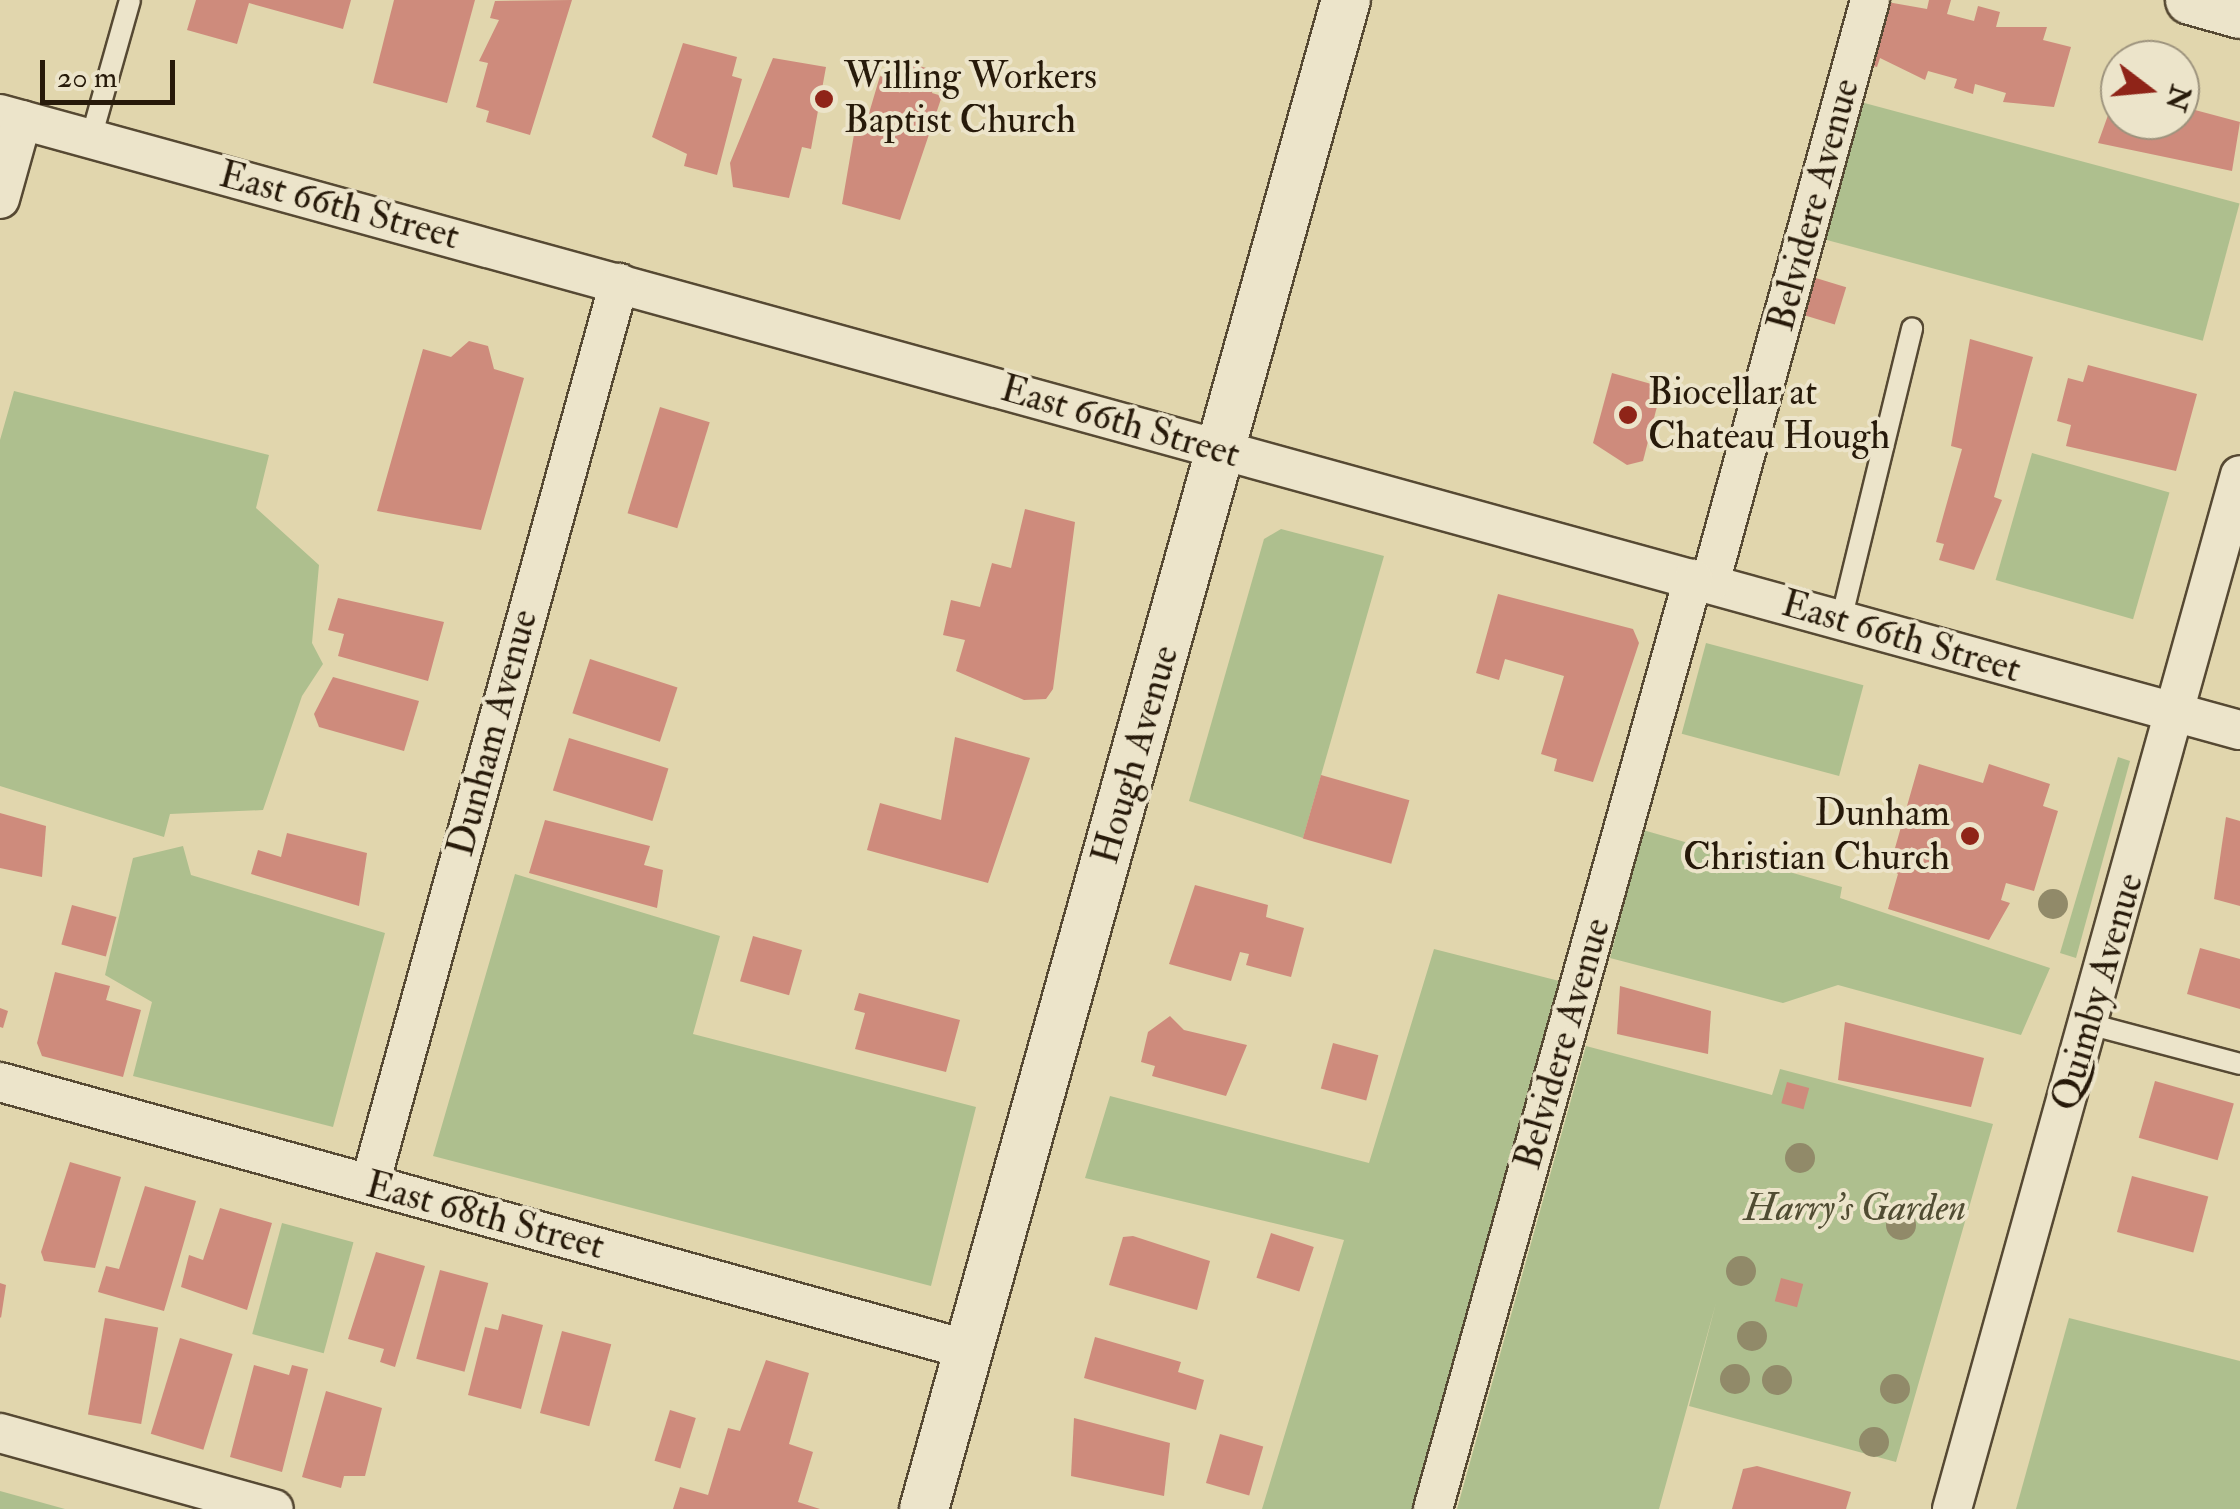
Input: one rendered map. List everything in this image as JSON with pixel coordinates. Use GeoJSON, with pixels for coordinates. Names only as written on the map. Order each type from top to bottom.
{"type":"FeatureCollection","features":[{"type":"Feature","properties":{"kind":"street","name":"Hough Avenue"},"geometry":{"type":"LineString","coordinates":[[924,1509],[1224,452],[1346,0]]}},
{"type":"Feature","properties":{"kind":"street","name":"Belvidere Avenue"},"geometry":{"type":"LineString","coordinates":[[1433,1509],[1870,0]]}},
{"type":"Feature","properties":{"kind":"street"},"geometry":{"type":"LineString","coordinates":[[2190,0],[2240,14]]}},
{"type":"Feature","properties":{"kind":"street","name":"East 66th Street"},"geometry":{"type":"LineString","coordinates":[[11,117],[2240,730]]}},
{"type":"Feature","properties":{"kind":"street"},"geometry":{"type":"LineString","coordinates":[[0,199],[11,117]]}},
{"type":"Feature","properties":{"kind":"street","name":"Dunham Avenue"},"geometry":{"type":"LineString","coordinates":[[370,1184],[619,283]]}},
{"type":"Feature","properties":{"kind":"street","name":"Quimby Avenue"},"geometry":{"type":"LineString","coordinates":[[1952,1509],[2178,714],[2240,475]]}},
{"type":"Feature","properties":{"kind":"street","name":"East 68th Street"},"geometry":{"type":"LineString","coordinates":[[0,1082],[969,1350]]}},
{"type":"Feature","properties":{"kind":"street"},"geometry":{"type":"LineString","coordinates":[[0,1433],[274,1509]]}},
{"type":"Feature","properties":{"kind":"lane"},"geometry":{"type":"LineString","coordinates":[[90,138],[130,0]]}},
{"type":"Feature","properties":{"kind":"lane"},"geometry":{"type":"LineString","coordinates":[[1841,620],[1912,329]]}},
{"type":"Feature","properties":{"kind":"lane"},"geometry":{"type":"LineString","coordinates":[[2090,1024],[2240,1064]]}},
{"type":"Feature","properties":{"kind":"green space"},"geometry":{"type":"Polygon","coordinates":[[[1857,101],[2240,203],[2203,341],[1820,238],[1857,101]]]}},
{"type":"Feature","properties":{"kind":"green space"},"geometry":{"type":"Polygon","coordinates":[[[14,391],[269,455],[256,508],[319,565],[312,643],[323,664],[302,696],[263,810],[170,814],[164,837],[0,786],[0,440],[14,391]]]}},
{"type":"Feature","properties":{"kind":"green space"},"geometry":{"type":"Polygon","coordinates":[[[2032,453],[2169,492],[2133,619],[1996,580],[2032,453]]]}},
{"type":"Feature","properties":{"kind":"green space"},"geometry":{"type":"Polygon","coordinates":[[[1281,529],[1384,556],[1303,838],[1189,801],[1264,539],[1281,529]]]}},
{"type":"Feature","properties":{"kind":"green space"},"geometry":{"type":"Polygon","coordinates":[[[1706,643],[1863,685],[1839,776],[1682,734],[1706,643]]]}},
{"type":"Feature","properties":{"kind":"green space"},"geometry":{"type":"Polygon","coordinates":[[[2118,757],[2130,761],[2076,958],[2060,953],[2118,757]]]}},
{"type":"Feature","properties":{"kind":"green space"},"geometry":{"type":"Polygon","coordinates":[[[1643,830],[1842,887],[1840,898],[2050,968],[2021,1035],[1838,985],[1783,1003],[1610,958],[1643,830]]]}},
{"type":"Feature","properties":{"kind":"green space"},"geometry":{"type":"Polygon","coordinates":[[[183,846],[191,875],[385,933],[333,1127],[133,1076],[152,1002],[105,975],[133,858],[183,846]]]}},
{"type":"Feature","properties":{"kind":"green space"},"geometry":{"type":"Polygon","coordinates":[[[515,874],[720,936],[693,1034],[976,1107],[931,1286],[433,1156],[515,874]]]}},
{"type":"Feature","properties":{"kind":"green space"},"geometry":{"type":"Polygon","coordinates":[[[1434,949],[1567,983],[1412,1509],[1262,1509],[1344,1240],[1085,1178],[1110,1096],[1369,1163],[1434,949]]]}},
{"type":"Feature","properties":{"kind":"green space","name":"Harry's Garden"},"geometry":{"type":"Polygon","coordinates":[[[1586,1046],[1772,1095],[1780,1069],[1993,1124],[1896,1462],[1689,1406],[1716,1303],[1659,1509],[1457,1509],[1586,1046]]]}},
{"type":"Feature","properties":{"kind":"green space"},"geometry":{"type":"Polygon","coordinates":[[[282,1223],[353,1242],[324,1353],[252,1334],[282,1223]]]}},
{"type":"Feature","properties":{"kind":"green space"},"geometry":{"type":"Polygon","coordinates":[[[2069,1318],[2240,1361],[2240,1509],[2016,1509],[2069,1318]]]}},
{"type":"Feature","properties":{"kind":"green space"},"geometry":{"type":"Polygon","coordinates":[[[0,1491],[65,1509],[0,1509],[0,1491]]]}},
{"type":"Feature","properties":{"kind":"building"},"geometry":{"type":"Polygon","coordinates":[[[196,0],[351,0],[343,29],[249,3],[237,44],[187,30],[196,0]]]}},
{"type":"Feature","properties":{"kind":"building"},"geometry":{"type":"Polygon","coordinates":[[[394,0],[475,0],[447,103],[373,83],[394,0]]]}},
{"type":"Feature","properties":{"kind":"building"},"geometry":{"type":"Polygon","coordinates":[[[572,0],[530,135],[486,122],[489,111],[476,107],[488,63],[479,61],[499,20],[490,18],[495,1],[572,0]]]}},
{"type":"Feature","properties":{"kind":"building"},"geometry":{"type":"Polygon","coordinates":[[[1876,0],[1927,9],[1929,0],[1951,0],[1947,14],[1974,21],[1978,6],[2000,12],[1996,27],[2047,27],[2043,40],[2071,47],[2054,107],[2003,102],[2006,93],[1975,84],[1973,94],[1954,88],[1957,79],[1928,71],[1925,80],[1880,58],[1877,67],[1859,62],[1876,0]]]}},
{"type":"Feature","properties":{"kind":"building"},"geometry":{"type":"Polygon","coordinates":[[[683,43],[737,57],[732,76],[742,79],[717,175],[684,166],[687,154],[652,137],[683,43]]]}},
{"type":"Feature","properties":{"kind":"building"},"geometry":{"type":"Polygon","coordinates":[[[773,58],[826,67],[811,149],[802,147],[789,198],[733,187],[730,163],[773,58]]]}},
{"type":"Feature","properties":{"kind":"building"},"geometry":{"type":"Polygon","coordinates":[[[907,63],[938,71],[932,93],[942,96],[900,220],[842,204],[857,117],[867,120],[880,76],[902,82],[907,63]]]}},
{"type":"Feature","properties":{"kind":"building"},"geometry":{"type":"Polygon","coordinates":[[[2200,111],[2240,122],[2232,171],[2098,143],[2100,137],[2200,140],[2200,111]]]}},
{"type":"Feature","properties":{"kind":"building"},"geometry":{"type":"Polygon","coordinates":[[[1806,275],[1846,287],[1835,325],[1795,312],[1806,275]]]}},
{"type":"Feature","properties":{"kind":"building"},"geometry":{"type":"Polygon","coordinates":[[[1970,339],[2033,357],[1994,497],[2002,500],[1974,570],[1939,560],[1944,544],[1936,542],[1962,449],[1951,446],[1970,339]]]}},
{"type":"Feature","properties":{"kind":"building"},"geometry":{"type":"Polygon","coordinates":[[[469,341],[488,346],[494,369],[524,378],[481,530],[377,511],[423,349],[451,357],[469,341]]]}},
{"type":"Feature","properties":{"kind":"building"},"geometry":{"type":"Polygon","coordinates":[[[2088,365],[2197,394],[2176,471],[2066,446],[2071,425],[2057,421],[2068,378],[2083,382],[2088,365]]]}},
{"type":"Feature","properties":{"kind":"building","name":"Biocellar at Chateau Hough"},"geometry":{"type":"Polygon","coordinates":[[[1612,373],[1662,387],[1643,461],[1627,465],[1593,443],[1612,373]]]}},
{"type":"Feature","properties":{"kind":"building"},"geometry":{"type":"Polygon","coordinates":[[[660,407],[710,422],[677,528],[628,513],[660,407]]]}},
{"type":"Feature","properties":{"kind":"building"},"geometry":{"type":"Polygon","coordinates":[[[1025,509],[1075,522],[1053,689],[1046,699],[1024,700],[956,671],[965,640],[943,635],[951,600],[980,607],[992,563],[1011,568],[1025,509]]]}},
{"type":"Feature","properties":{"kind":"building"},"geometry":{"type":"Polygon","coordinates":[[[1498,594],[1633,629],[1639,643],[1593,782],[1554,771],[1557,759],[1541,754],[1564,676],[1505,659],[1499,680],[1476,673],[1498,594]]]}},
{"type":"Feature","properties":{"kind":"building"},"geometry":{"type":"Polygon","coordinates":[[[338,598],[444,622],[428,681],[338,656],[344,634],[328,630],[338,598]]]}},
{"type":"Feature","properties":{"kind":"building"},"geometry":{"type":"Polygon","coordinates":[[[590,659],[677,687],[660,742],[572,713],[590,659]]]}},
{"type":"Feature","properties":{"kind":"building"},"geometry":{"type":"Polygon","coordinates":[[[333,677],[419,701],[404,751],[319,727],[314,714],[333,677]]]}},
{"type":"Feature","properties":{"kind":"building"},"geometry":{"type":"Polygon","coordinates":[[[955,737],[1030,758],[988,883],[867,850],[880,803],[941,820],[955,737]]]}},
{"type":"Feature","properties":{"kind":"building"},"geometry":{"type":"Polygon","coordinates":[[[569,738],[668,768],[652,821],[553,791],[569,738]]]}},
{"type":"Feature","properties":{"kind":"building"},"geometry":{"type":"Polygon","coordinates":[[[1919,764],[1983,783],[1989,764],[2050,784],[2043,806],[2058,811],[2034,891],[2006,883],[2001,900],[2010,903],[1989,940],[1888,909],[1898,874],[1879,861],[1882,852],[1893,855],[1919,764]]]}},
{"type":"Feature","properties":{"kind":"building"},"geometry":{"type":"Polygon","coordinates":[[[1321,775],[1409,800],[1391,864],[1303,838],[1321,775]]]}},
{"type":"Feature","properties":{"kind":"building"},"geometry":{"type":"Polygon","coordinates":[[[0,813],[46,826],[42,877],[0,868],[0,813]]]}},
{"type":"Feature","properties":{"kind":"building"},"geometry":{"type":"Polygon","coordinates":[[[2226,817],[2240,821],[2240,906],[2214,899],[2226,817]]]}},
{"type":"Feature","properties":{"kind":"building"},"geometry":{"type":"Polygon","coordinates":[[[545,820],[650,846],[644,865],[663,870],[657,908],[529,873],[545,820]]]}},
{"type":"Feature","properties":{"kind":"building"},"geometry":{"type":"Polygon","coordinates":[[[287,833],[367,853],[359,906],[251,874],[258,850],[281,857],[287,833]]]}},
{"type":"Feature","properties":{"kind":"building"},"geometry":{"type":"Polygon","coordinates":[[[1195,885],[1268,905],[1266,917],[1304,928],[1291,977],[1246,965],[1249,954],[1240,952],[1231,981],[1169,964],[1195,885]]]}},
{"type":"Feature","properties":{"kind":"building"},"geometry":{"type":"Polygon","coordinates":[[[72,905],[116,917],[106,957],[61,945],[72,905]]]}},
{"type":"Feature","properties":{"kind":"building"},"geometry":{"type":"Polygon","coordinates":[[[753,936],[802,950],[789,995],[740,981],[753,936]]]}},
{"type":"Feature","properties":{"kind":"building"},"geometry":{"type":"Polygon","coordinates":[[[2200,948],[2240,959],[2240,1009],[2187,994],[2200,948]]]}},
{"type":"Feature","properties":{"kind":"building"},"geometry":{"type":"Polygon","coordinates":[[[55,972],[110,986],[106,1000],[141,1010],[123,1077],[42,1056],[37,1043],[55,972]]]}},
{"type":"Feature","properties":{"kind":"building"},"geometry":{"type":"Polygon","coordinates":[[[1620,986],[1711,1011],[1708,1054],[1617,1034],[1620,986]]]}},
{"type":"Feature","properties":{"kind":"building"},"geometry":{"type":"Polygon","coordinates":[[[859,993],[960,1020],[946,1072],[855,1049],[865,1013],[854,1010],[859,993]]]}},
{"type":"Feature","properties":{"kind":"building"},"geometry":{"type":"Polygon","coordinates":[[[0,1008],[8,1011],[3,1028],[0,1027],[0,1008]]]}},
{"type":"Feature","properties":{"kind":"building"},"geometry":{"type":"Polygon","coordinates":[[[1170,1016],[1184,1030],[1247,1045],[1226,1096],[1152,1076],[1155,1066],[1141,1062],[1148,1032],[1170,1016]]]}},
{"type":"Feature","properties":{"kind":"building"},"geometry":{"type":"Polygon","coordinates":[[[1845,1022],[1984,1058],[1971,1107],[1838,1080],[1845,1022]]]}},
{"type":"Feature","properties":{"kind":"building"},"geometry":{"type":"Polygon","coordinates":[[[1333,1043],[1378,1055],[1366,1101],[1321,1088],[1333,1043]]]}},
{"type":"Feature","properties":{"kind":"building"},"geometry":{"type":"Polygon","coordinates":[[[2155,1081],[2234,1104],[2218,1160],[2139,1138],[2155,1081]]]}},
{"type":"Feature","properties":{"kind":"building"},"geometry":{"type":"Polygon","coordinates":[[[1787,1082],[1809,1088],[1804,1109],[1781,1103],[1787,1082]]]}},
{"type":"Feature","properties":{"kind":"building"},"geometry":{"type":"Polygon","coordinates":[[[70,1162],[121,1177],[95,1268],[44,1261],[41,1252],[70,1162]]]}},
{"type":"Feature","properties":{"kind":"building"},"geometry":{"type":"Polygon","coordinates":[[[2132,1176],[2208,1196],[2193,1252],[2117,1232],[2132,1176]]]}},
{"type":"Feature","properties":{"kind":"building"},"geometry":{"type":"Polygon","coordinates":[[[145,1186],[196,1201],[164,1311],[98,1292],[106,1266],[119,1269],[145,1186]]]}},
{"type":"Feature","properties":{"kind":"building"},"geometry":{"type":"Polygon","coordinates":[[[220,1208],[272,1223],[247,1310],[181,1287],[189,1255],[203,1260],[220,1208]]]}},
{"type":"Feature","properties":{"kind":"building"},"geometry":{"type":"Polygon","coordinates":[[[1271,1233],[1314,1247],[1299,1292],[1256,1278],[1271,1233]]]}},
{"type":"Feature","properties":{"kind":"building"},"geometry":{"type":"Polygon","coordinates":[[[1133,1236],[1210,1261],[1197,1310],[1109,1285],[1123,1237],[1133,1236]]]}},
{"type":"Feature","properties":{"kind":"building"},"geometry":{"type":"Polygon","coordinates":[[[376,1252],[425,1266],[395,1367],[380,1362],[384,1349],[348,1339],[376,1252]]]}},
{"type":"Feature","properties":{"kind":"building"},"geometry":{"type":"Polygon","coordinates":[[[440,1270],[488,1283],[464,1372],[416,1359],[440,1270]]]}},
{"type":"Feature","properties":{"kind":"building"},"geometry":{"type":"Polygon","coordinates":[[[1781,1278],[1803,1284],[1797,1307],[1775,1301],[1781,1278]]]}},
{"type":"Feature","properties":{"kind":"building"},"geometry":{"type":"Polygon","coordinates":[[[0,1283],[6,1285],[1,1318],[0,1317],[0,1283]]]}},
{"type":"Feature","properties":{"kind":"building"},"geometry":{"type":"Polygon","coordinates":[[[502,1314],[543,1325],[521,1409],[468,1395],[485,1327],[498,1330],[502,1314]]]}},
{"type":"Feature","properties":{"kind":"building"},"geometry":{"type":"Polygon","coordinates":[[[105,1318],[158,1327],[141,1424],[88,1415],[105,1318]]]}},
{"type":"Feature","properties":{"kind":"building"},"geometry":{"type":"Polygon","coordinates":[[[562,1331],[611,1344],[589,1426],[540,1413],[562,1331]]]}},
{"type":"Feature","properties":{"kind":"building"},"geometry":{"type":"Polygon","coordinates":[[[1095,1337],[1181,1362],[1178,1372],[1204,1380],[1196,1410],[1084,1378],[1095,1337]]]}},
{"type":"Feature","properties":{"kind":"building"},"geometry":{"type":"Polygon","coordinates":[[[180,1338],[233,1354],[203,1450],[151,1434],[180,1338]]]}},
{"type":"Feature","properties":{"kind":"building"},"geometry":{"type":"Polygon","coordinates":[[[766,1360],[809,1373],[789,1444],[813,1452],[798,1502],[820,1509],[673,1509],[680,1487],[708,1495],[728,1428],[740,1431],[766,1360]]]}},
{"type":"Feature","properties":{"kind":"building"},"geometry":{"type":"Polygon","coordinates":[[[254,1365],[289,1375],[292,1365],[308,1369],[282,1472],[230,1457],[254,1365]]]}},
{"type":"Feature","properties":{"kind":"building"},"geometry":{"type":"Polygon","coordinates":[[[326,1391],[382,1408],[365,1476],[344,1476],[341,1488],[302,1477],[326,1391]]]}},
{"type":"Feature","properties":{"kind":"building"},"geometry":{"type":"Polygon","coordinates":[[[670,1410],[696,1418],[680,1469],[655,1461],[670,1410]]]}},
{"type":"Feature","properties":{"kind":"building"},"geometry":{"type":"Polygon","coordinates":[[[1074,1418],[1170,1443],[1164,1496],[1071,1476],[1074,1418]]]}},
{"type":"Feature","properties":{"kind":"building"},"geometry":{"type":"Polygon","coordinates":[[[1220,1434],[1263,1446],[1249,1495],[1206,1483],[1220,1434]]]}},
{"type":"Feature","properties":{"kind":"building"},"geometry":{"type":"Polygon","coordinates":[[[1757,1466],[1851,1492],[1846,1509],[1732,1509],[1743,1469],[1757,1466]]]}},
{"type":"Feature","properties":{"kind":"place","name":"Willing Workers Baptist Church"},"geometry":{"type":"Point","coordinates":[824,99]}},
{"type":"Feature","properties":{"kind":"place","name":"Biocellar at Chateau Hough"},"geometry":{"type":"Point","coordinates":[1628,415]}},
{"type":"Feature","properties":{"kind":"place","name":"Dunham Christian Church"},"geometry":{"type":"Point","coordinates":[1970,836]}}]}
